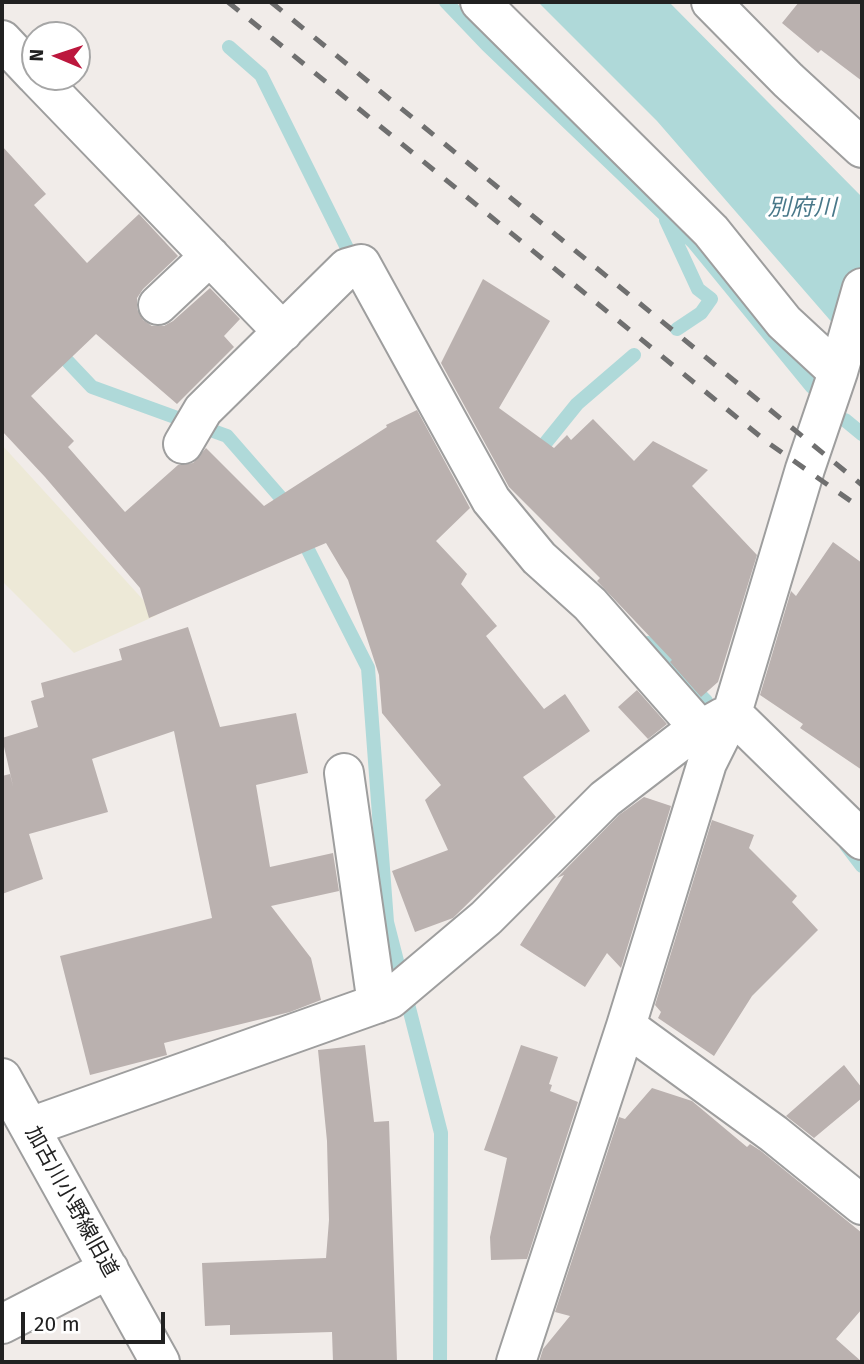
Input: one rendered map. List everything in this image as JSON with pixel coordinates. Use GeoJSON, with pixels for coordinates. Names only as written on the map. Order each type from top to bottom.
{"type":"FeatureCollection","features":[{"type":"Feature","properties":{"kind":"street"},"geometry":{"type":"LineString","coordinates":[[480,2],[711,231],[784,322],[838,372]]}},
{"type":"Feature","properties":{"kind":"street"},"geometry":{"type":"LineString","coordinates":[[711,2],[788,80],[862,148]]}},
{"type":"Feature","properties":{"kind":"street"},"geometry":{"type":"LineString","coordinates":[[2,40],[21,60]]}},
{"type":"Feature","properties":{"kind":"street"},"geometry":{"type":"LineString","coordinates":[[50,91],[283,332]]}},
{"type":"Feature","properties":{"kind":"street"},"geometry":{"type":"LineString","coordinates":[[158,305],[210,257]]}},
{"type":"Feature","properties":{"kind":"street"},"geometry":{"type":"LineString","coordinates":[[183,444],[203,410],[347,268],[361,264],[491,500],[539,558],[590,604],[717,730],[862,840]]}},
{"type":"Feature","properties":{"kind":"street"},"geometry":{"type":"LineString","coordinates":[[516,1362],[626,1026],[717,730],[838,372],[862,288]]}},
{"type":"Feature","properties":{"kind":"street"},"geometry":{"type":"LineString","coordinates":[[30,1128],[395,994],[486,918],[605,799],[717,730]]}},
{"type":"Feature","properties":{"kind":"street"},"geometry":{"type":"LineString","coordinates":[[344,773],[395,994]]}},
{"type":"Feature","properties":{"kind":"street"},"geometry":{"type":"LineString","coordinates":[[626,1026],[774,1134],[862,1205]]}},
{"type":"Feature","properties":{"kind":"street","name":"加古川小野線旧道"},"geometry":{"type":"LineString","coordinates":[[2,1078],[160,1362]]}},
{"type":"Feature","properties":{"kind":"street"},"geometry":{"type":"LineString","coordinates":[[2,1324],[108,1269]]}},
{"type":"Feature","properties":{"kind":"shaded area"},"geometry":{"type":"Polygon","coordinates":[[[2,445],[157,615],[74,653],[2,581],[2,445]]]}},
{"type":"Feature","properties":{"kind":"water","name":"別府川"},"geometry":{"type":"Polygon","coordinates":[[[538,2],[669,2],[862,197],[862,357],[657,121],[538,2]]]}},
{"type":"Feature","properties":{"kind":"building"},"geometry":{"type":"Polygon","coordinates":[[[799,2],[862,2],[862,81],[821,50],[818,53],[782,23],[799,2]]]}},
{"type":"Feature","properties":{"kind":"building"},"geometry":{"type":"Polygon","coordinates":[[[2,146],[46,194],[34,205],[87,263],[139,214],[178,256],[137,298],[137,309],[143,320],[152,326],[164,326],[210,288],[240,319],[224,336],[234,347],[177,404],[96,334],[31,396],[74,441],[68,447],[125,512],[178,465],[193,463],[206,448],[264,506],[387,427],[386,425],[417,410],[470,508],[436,541],[467,574],[461,584],[497,626],[486,636],[544,709],[565,694],[590,731],[523,777],[556,817],[453,918],[415,932],[392,871],[448,850],[425,800],[441,785],[382,713],[379,675],[348,580],[326,543],[149,618],[140,588],[2,431],[2,146]]]}},
{"type":"Feature","properties":{"kind":"building"},"geometry":{"type":"Polygon","coordinates":[[[483,279],[550,321],[499,408],[554,448],[567,435],[571,440],[593,419],[634,461],[653,441],[708,470],[692,486],[757,555],[718,682],[701,697],[670,662],[672,660],[597,581],[600,578],[509,487],[441,363],[483,279]]]}},
{"type":"Feature","properties":{"kind":"building"},"geometry":{"type":"Polygon","coordinates":[[[833,542],[862,563],[862,770],[800,728],[803,724],[760,695],[791,591],[796,596],[833,542]]]}},
{"type":"Feature","properties":{"kind":"building"},"geometry":{"type":"Polygon","coordinates":[[[188,627],[220,727],[296,713],[308,773],[256,785],[270,867],[333,853],[339,891],[271,906],[311,958],[321,1000],[290,1012],[164,1043],[167,1055],[90,1075],[60,956],[212,918],[174,731],[92,759],[108,812],[29,834],[43,879],[2,894],[2,776],[10,774],[13,786],[2,738],[38,727],[31,701],[44,697],[41,683],[122,660],[119,649],[188,627]]]}},
{"type":"Feature","properties":{"kind":"building"},"geometry":{"type":"Polygon","coordinates":[[[637,690],[667,724],[648,739],[618,707],[637,690]]]}},
{"type":"Feature","properties":{"kind":"building"},"geometry":{"type":"Polygon","coordinates":[[[644,797],[671,806],[621,968],[607,953],[585,987],[520,945],[564,875],[557,878],[619,815],[644,797]]]}},
{"type":"Feature","properties":{"kind":"building"},"geometry":{"type":"Polygon","coordinates":[[[712,820],[754,835],[749,848],[797,896],[792,902],[818,930],[752,996],[714,1056],[658,1018],[661,1012],[655,1005],[712,820]]]}},
{"type":"Feature","properties":{"kind":"building"},"geometry":{"type":"Polygon","coordinates":[[[365,1045],[374,1122],[389,1121],[397,1362],[333,1362],[332,1332],[230,1335],[230,1325],[205,1326],[202,1263],[326,1258],[329,1220],[327,1141],[318,1050],[365,1045]]]}},
{"type":"Feature","properties":{"kind":"building"},"geometry":{"type":"Polygon","coordinates":[[[521,1045],[558,1057],[549,1084],[552,1085],[550,1091],[578,1102],[527,1259],[491,1260],[490,1237],[507,1158],[484,1150],[521,1045]]]}},
{"type":"Feature","properties":{"kind":"building"},"geometry":{"type":"Polygon","coordinates":[[[844,1065],[862,1088],[862,1098],[814,1138],[786,1116],[844,1065]]]}},
{"type":"Feature","properties":{"kind":"building"},"geometry":{"type":"Polygon","coordinates":[[[652,1088],[692,1101],[747,1147],[750,1144],[761,1151],[862,1233],[862,1309],[836,1339],[862,1362],[539,1362],[543,1349],[570,1316],[555,1312],[619,1117],[625,1119],[652,1088]]]}},
{"type":"Feature","properties":{"kind":"waterway"},"geometry":{"type":"LineString","coordinates":[[446,2],[487,45],[694,243],[812,387]]}},
{"type":"Feature","properties":{"kind":"waterway"},"geometry":{"type":"LineString","coordinates":[[229,47],[261,75],[355,264]]}},
{"type":"Feature","properties":{"kind":"waterway"},"geometry":{"type":"LineString","coordinates":[[666,220],[698,289],[711,299],[701,313],[677,329]]}},
{"type":"Feature","properties":{"kind":"waterway"},"geometry":{"type":"LineString","coordinates":[[56,349],[92,387],[227,436],[282,499],[289,512]]}},
{"type":"Feature","properties":{"kind":"waterway"},"geometry":{"type":"LineString","coordinates":[[535,456],[577,404],[634,355]]}},
{"type":"Feature","properties":{"kind":"waterway"},"geometry":{"type":"LineString","coordinates":[[845,420],[862,434]]}},
{"type":"Feature","properties":{"kind":"waterway"},"geometry":{"type":"LineString","coordinates":[[300,534],[368,668],[387,922],[441,1133],[440,1362]]}},
{"type":"Feature","properties":{"kind":"waterway"},"geometry":{"type":"LineString","coordinates":[[648,643],[706,701]]}},
{"type":"Feature","properties":{"kind":"waterway"},"geometry":{"type":"LineString","coordinates":[[846,845],[862,866]]}},
{"type":"Feature","properties":{"kind":"railway"},"geometry":{"type":"LineString","coordinates":[[228,2],[767,442],[862,509]]}},
{"type":"Feature","properties":{"kind":"railway"},"geometry":{"type":"LineString","coordinates":[[271,2],[862,485]]}}]}
